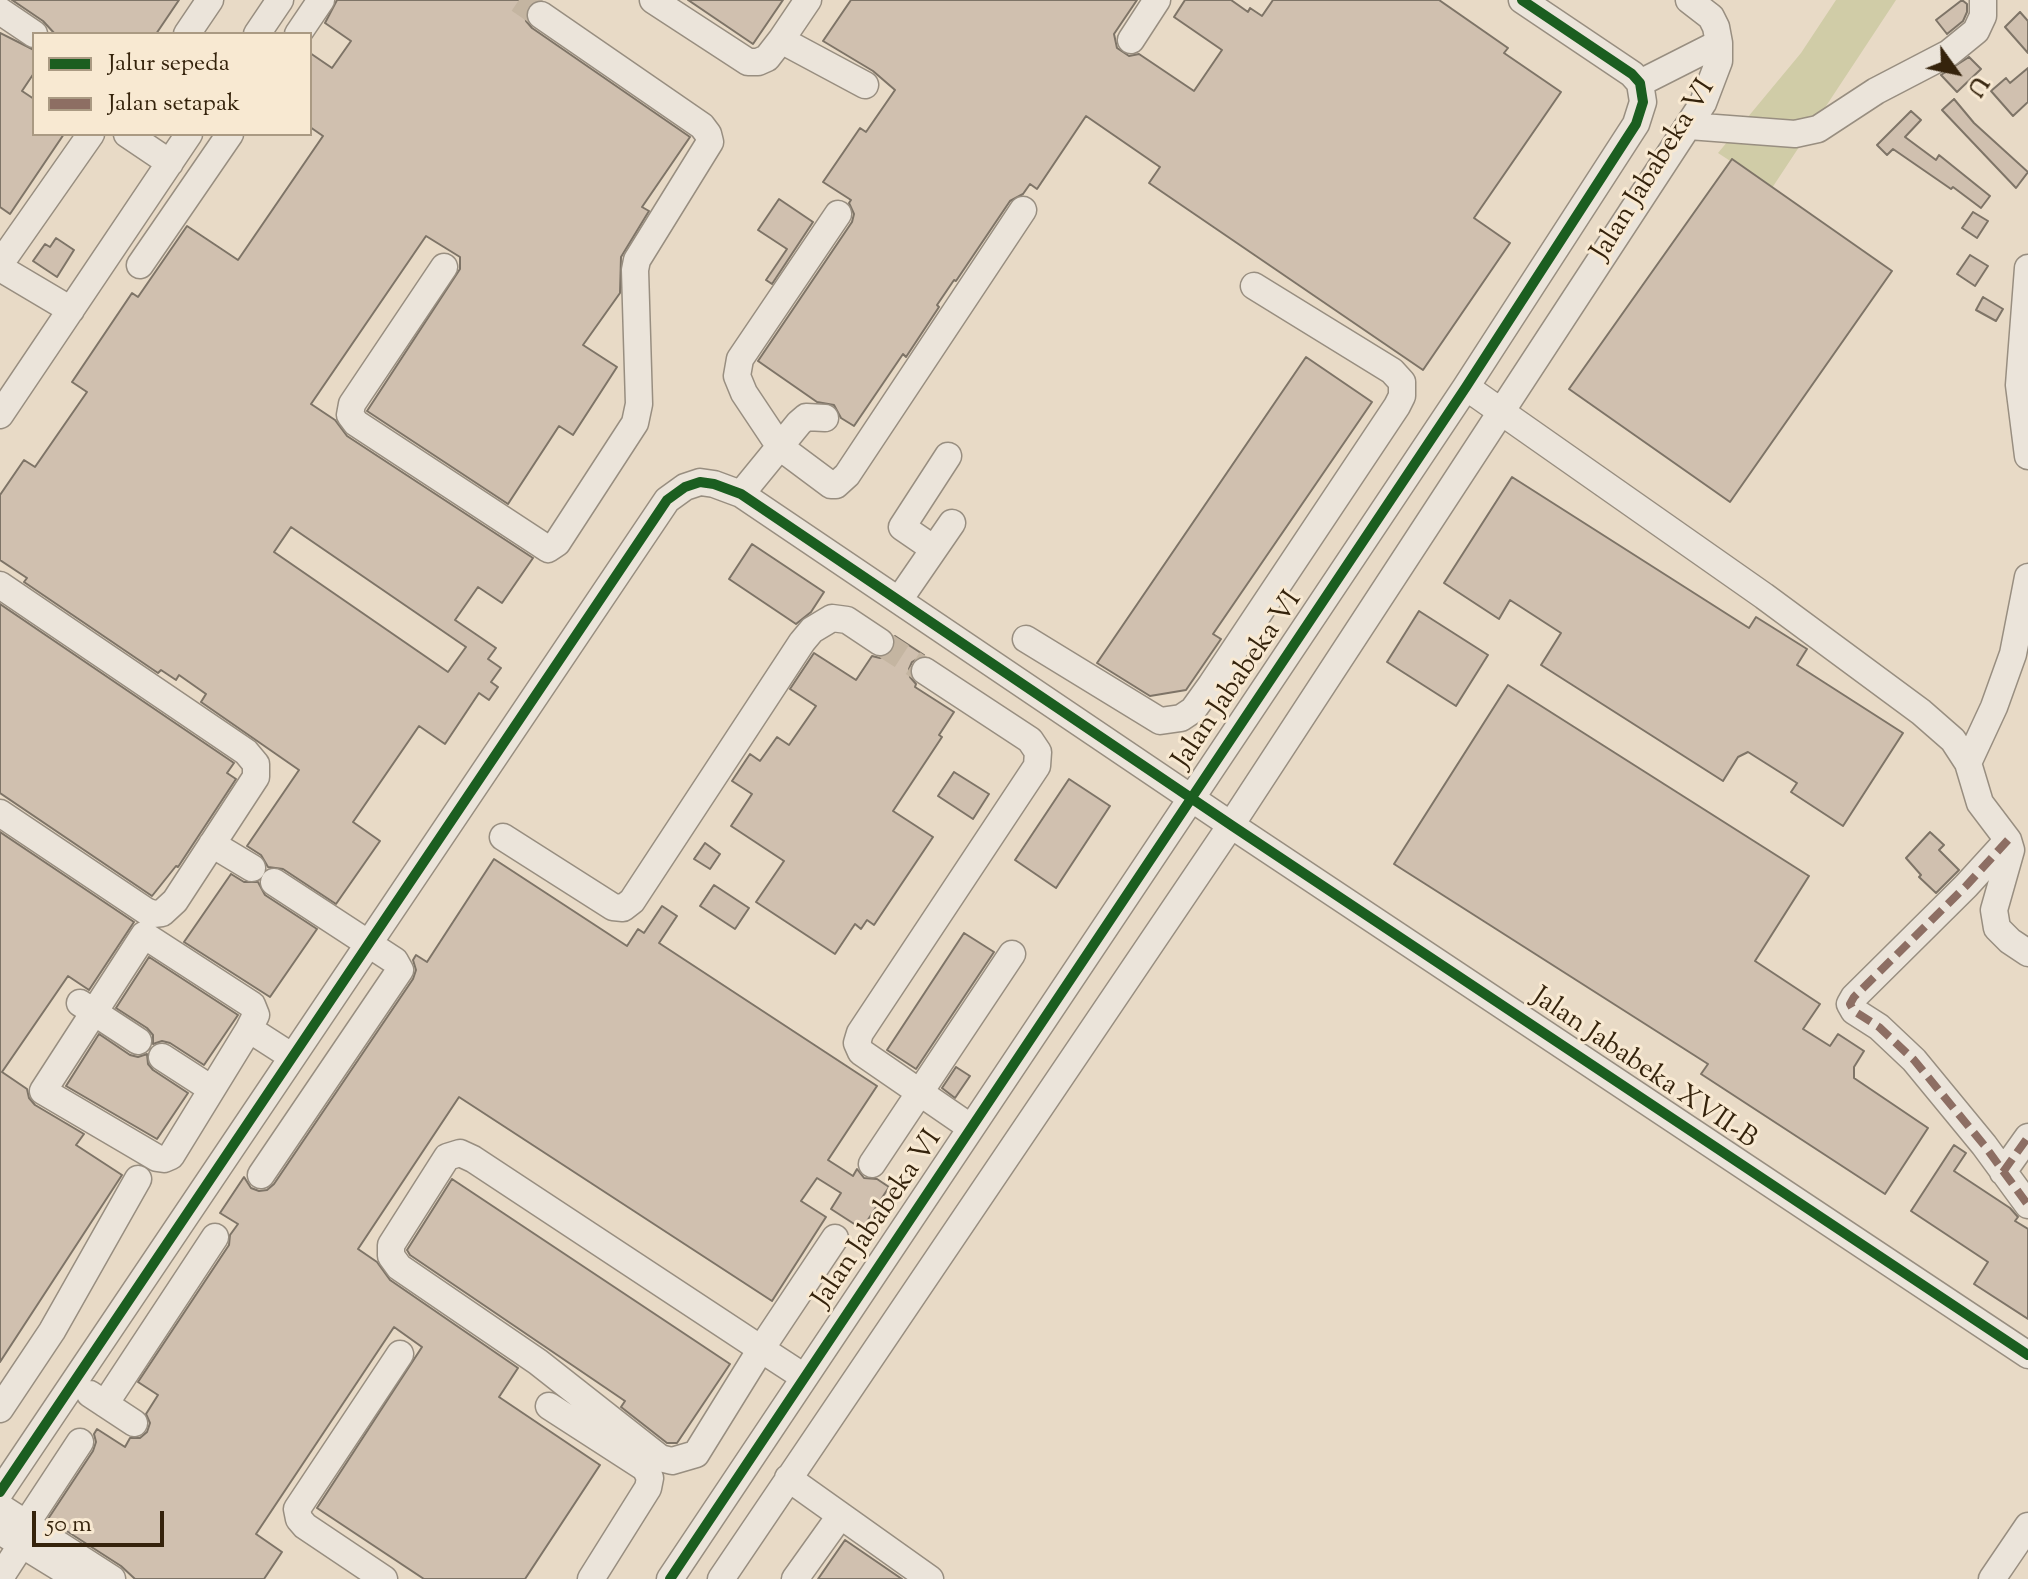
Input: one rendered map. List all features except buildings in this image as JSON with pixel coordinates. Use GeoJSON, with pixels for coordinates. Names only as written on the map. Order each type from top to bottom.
{"type":"FeatureCollection","features":[{"type":"Feature","properties":{"kind":"street"},"geometry":{"type":"LineString","coordinates":[[188,32],[210,0]]}},
{"type":"Feature","properties":{"kind":"street"},"geometry":{"type":"LineString","coordinates":[[258,32],[280,0]]}},
{"type":"Feature","properties":{"kind":"street"},"geometry":{"type":"LineString","coordinates":[[299,32],[321,0]]}},
{"type":"Feature","properties":{"kind":"street"},"geometry":{"type":"LineString","coordinates":[[653,0],[748,62],[767,58],[808,0]]}},
{"type":"Feature","properties":{"kind":"street"},"geometry":{"type":"LineString","coordinates":[[1131,40],[1157,0]]}},
{"type":"Feature","properties":{"kind":"street"},"geometry":{"type":"LineString","coordinates":[[1522,0],[1632,74],[1640,83],[1719,43]]}},
{"type":"Feature","properties":{"kind":"street","name":"Jalan Jababeka VI"},"geometry":{"type":"LineString","coordinates":[[721,1579],[1231,825],[1689,126],[1713,81],[1719,61],[1719,43],[1711,17],[1689,0]]}},
{"type":"Feature","properties":{"kind":"street"},"geometry":{"type":"LineString","coordinates":[[1689,126],[1795,134],[1818,129],[1876,91],[1949,53],[1976,31],[1983,16],[1983,0]]}},
{"type":"Feature","properties":{"kind":"street"},"geometry":{"type":"LineString","coordinates":[[0,11],[32,33]]}},
{"type":"Feature","properties":{"kind":"street"},"geometry":{"type":"LineString","coordinates":[[444,267],[352,404],[350,415],[356,423],[548,549],[557,543],[635,423],[639,404],[637,260],[710,142],[702,126],[541,15]]}},
{"type":"Feature","properties":{"kind":"street"},"geometry":{"type":"LineString","coordinates":[[781,40],[865,85]]}},
{"type":"Feature","properties":{"kind":"street","name":"Jalan Jababeka VI"},"geometry":{"type":"LineString","coordinates":[[670,1579],[1466,387],[1636,124],[1643,102],[1640,83]]}},
{"type":"Feature","properties":{"kind":"street"},"geometry":{"type":"LineString","coordinates":[[71,310],[0,266],[90,136]]}},
{"type":"Feature","properties":{"kind":"street"},"geometry":{"type":"LineString","coordinates":[[130,136],[170,163]]}},
{"type":"Feature","properties":{"kind":"street"},"geometry":{"type":"LineString","coordinates":[[0,415],[188,136]]}},
{"type":"Feature","properties":{"kind":"street"},"geometry":{"type":"LineString","coordinates":[[140,265],[229,136]]}},
{"type":"Feature","properties":{"kind":"street"},"geometry":{"type":"LineString","coordinates":[[838,214],[737,367],[744,393],[780,447],[831,485],[839,483],[1023,210]]}},
{"type":"Feature","properties":{"kind":"street"},"geometry":{"type":"LineString","coordinates":[[2028,268],[2019,385],[2028,456]]}},
{"type":"Feature","properties":{"kind":"street"},"geometry":{"type":"LineString","coordinates":[[1026,639],[1160,721],[1181,718],[1193,710],[1211,685],[1397,406],[1402,396],[1402,382],[1392,371],[1254,286]]}},
{"type":"Feature","properties":{"kind":"street"},"geometry":{"type":"LineString","coordinates":[[1466,387],[1764,596],[1921,712],[1953,740],[1968,763],[1980,803],[2008,840],[2011,850],[1994,910],[1997,928],[2028,953]]}},
{"type":"Feature","properties":{"kind":"street"},"geometry":{"type":"LineString","coordinates":[[1397,406],[1435,432]]}},
{"type":"Feature","properties":{"kind":"street"},"geometry":{"type":"LineString","coordinates":[[741,494],[806,417],[825,418]]}},
{"type":"Feature","properties":{"kind":"street"},"geometry":{"type":"LineString","coordinates":[[934,549],[896,537],[948,456]]}},
{"type":"Feature","properties":{"kind":"street","name":"Jalan Jababeka XVII-B"},"geometry":{"type":"LineString","coordinates":[[0,1492],[667,500],[685,487],[700,482],[741,494],[1231,825],[2028,1355]]}},
{"type":"Feature","properties":{"kind":"street"},"geometry":{"type":"LineString","coordinates":[[899,600],[952,523]]}},
{"type":"Feature","properties":{"kind":"street"},"geometry":{"type":"LineString","coordinates":[[1968,763],[1994,707],[2013,654],[2028,577]]}},
{"type":"Feature","properties":{"kind":"street"},"geometry":{"type":"LineString","coordinates":[[0,585],[246,752],[256,764],[256,777],[175,901],[165,911],[153,914],[0,813]]}},
{"type":"Feature","properties":{"kind":"street"},"geometry":{"type":"LineString","coordinates":[[503,837],[613,907],[623,908],[632,901],[812,630],[832,618],[847,620],[880,642]]}},
{"type":"Feature","properties":{"kind":"street"},"geometry":{"type":"LineString","coordinates":[[925,671],[1030,740],[1038,752],[1037,766],[860,1033],[857,1043],[861,1052],[970,1127]]}},
{"type":"Feature","properties":{"kind":"street"},"geometry":{"type":"LineString","coordinates":[[1211,685],[1249,710]]}},
{"type":"Feature","properties":{"kind":"street"},"geometry":{"type":"LineString","coordinates":[[2008,840],[1850,1004],[1854,1011],[1879,1027],[1914,1060],[2028,1205]]}},
{"type":"Feature","properties":{"kind":"street"},"geometry":{"type":"LineString","coordinates":[[212,844],[395,961],[400,970],[261,1175]]}},
{"type":"Feature","properties":{"kind":"street"},"geometry":{"type":"LineString","coordinates":[[144,935],[252,1005],[256,1015],[249,1029],[171,1156],[157,1158],[43,1091],[86,1007],[144,935]]}},
{"type":"Feature","properties":{"kind":"street"},"geometry":{"type":"LineString","coordinates":[[872,1164],[1012,954]]}},
{"type":"Feature","properties":{"kind":"street"},"geometry":{"type":"LineString","coordinates":[[86,1007],[138,1041]]}},
{"type":"Feature","properties":{"kind":"street"},"geometry":{"type":"LineString","coordinates":[[249,1029],[291,1056]]}},
{"type":"Feature","properties":{"kind":"street"},"geometry":{"type":"LineString","coordinates":[[162,1057],[210,1088]]}},
{"type":"Feature","properties":{"kind":"street"},"geometry":{"type":"LineString","coordinates":[[258,1107],[293,1130]]}},
{"type":"Feature","properties":{"kind":"street"},"geometry":{"type":"LineString","coordinates":[[2003,1172],[2028,1137]]}},
{"type":"Feature","properties":{"kind":"street"},"geometry":{"type":"LineString","coordinates":[[804,1377],[761,1349],[473,1159],[460,1153],[447,1157],[391,1245],[391,1256],[399,1267],[538,1362],[660,1458],[672,1461],[696,1454],[761,1349],[835,1238]]}},
{"type":"Feature","properties":{"kind":"street"},"geometry":{"type":"LineString","coordinates":[[0,1409],[52,1331],[138,1179]]}},
{"type":"Feature","properties":{"kind":"street"},"geometry":{"type":"LineString","coordinates":[[105,1404],[215,1237]]}},
{"type":"Feature","properties":{"kind":"street"},"geometry":{"type":"LineString","coordinates":[[52,1331],[92,1355]]}},
{"type":"Feature","properties":{"kind":"street"},"geometry":{"type":"LineString","coordinates":[[384,1579],[305,1526],[299,1519],[297,1509],[400,1354]]}},
{"type":"Feature","properties":{"kind":"street"},"geometry":{"type":"LineString","coordinates":[[73,1384],[134,1423]]}},
{"type":"Feature","properties":{"kind":"street"},"geometry":{"type":"LineString","coordinates":[[549,1406],[645,1468],[650,1478],[648,1488],[591,1579]]}},
{"type":"Feature","properties":{"kind":"street"},"geometry":{"type":"LineString","coordinates":[[0,1578],[16,1533],[80,1442]]}},
{"type":"Feature","properties":{"kind":"street"},"geometry":{"type":"LineString","coordinates":[[788,1478],[930,1579]]}},
{"type":"Feature","properties":{"kind":"street"},"geometry":{"type":"LineString","coordinates":[[0,1507],[16,1533],[78,1579]]}},
{"type":"Feature","properties":{"kind":"street"},"geometry":{"type":"LineString","coordinates":[[795,1579],[840,1516]]}},
{"type":"Feature","properties":{"kind":"street"},"geometry":{"type":"LineString","coordinates":[[1992,1579],[2028,1526]]}},
{"type":"Feature","properties":{"kind":"street"},"geometry":{"type":"LineString","coordinates":[[16,1533],[112,1579]]}},
{"type":"Feature","properties":{"kind":"shaded area"},"geometry":{"type":"Polygon","coordinates":[[[1836,0],[1896,0],[1772,188],[1718,153],[1801,53],[1836,0]]]}},
{"type":"Feature","properties":{"kind":"tunnel"},"geometry":{"type":"LineString","coordinates":[[519,0],[541,15]]}},
{"type":"Feature","properties":{"kind":"tunnel"},"geometry":{"type":"LineString","coordinates":[[880,642],[925,671]]}},
{"type":"Feature","properties":{"kind":"marked path"},"geometry":{"type":"LineString","coordinates":[[2008,840],[1850,1004],[1854,1011],[1879,1027],[1914,1060],[1984,1145],[2028,1205]]}},
{"type":"Feature","properties":{"kind":"marked path"},"geometry":{"type":"LineString","coordinates":[[2003,1172],[2028,1137]]}},
{"type":"Feature","properties":{"kind":"cycle path"},"geometry":{"type":"LineString","coordinates":[[670,1579],[1466,387],[1636,124],[1643,102],[1640,83],[1632,74],[1522,0]]}},
{"type":"Feature","properties":{"kind":"cycle path"},"geometry":{"type":"LineString","coordinates":[[0,1492],[667,500],[685,487],[700,482],[741,494],[1231,825],[2028,1355]]}}]}
